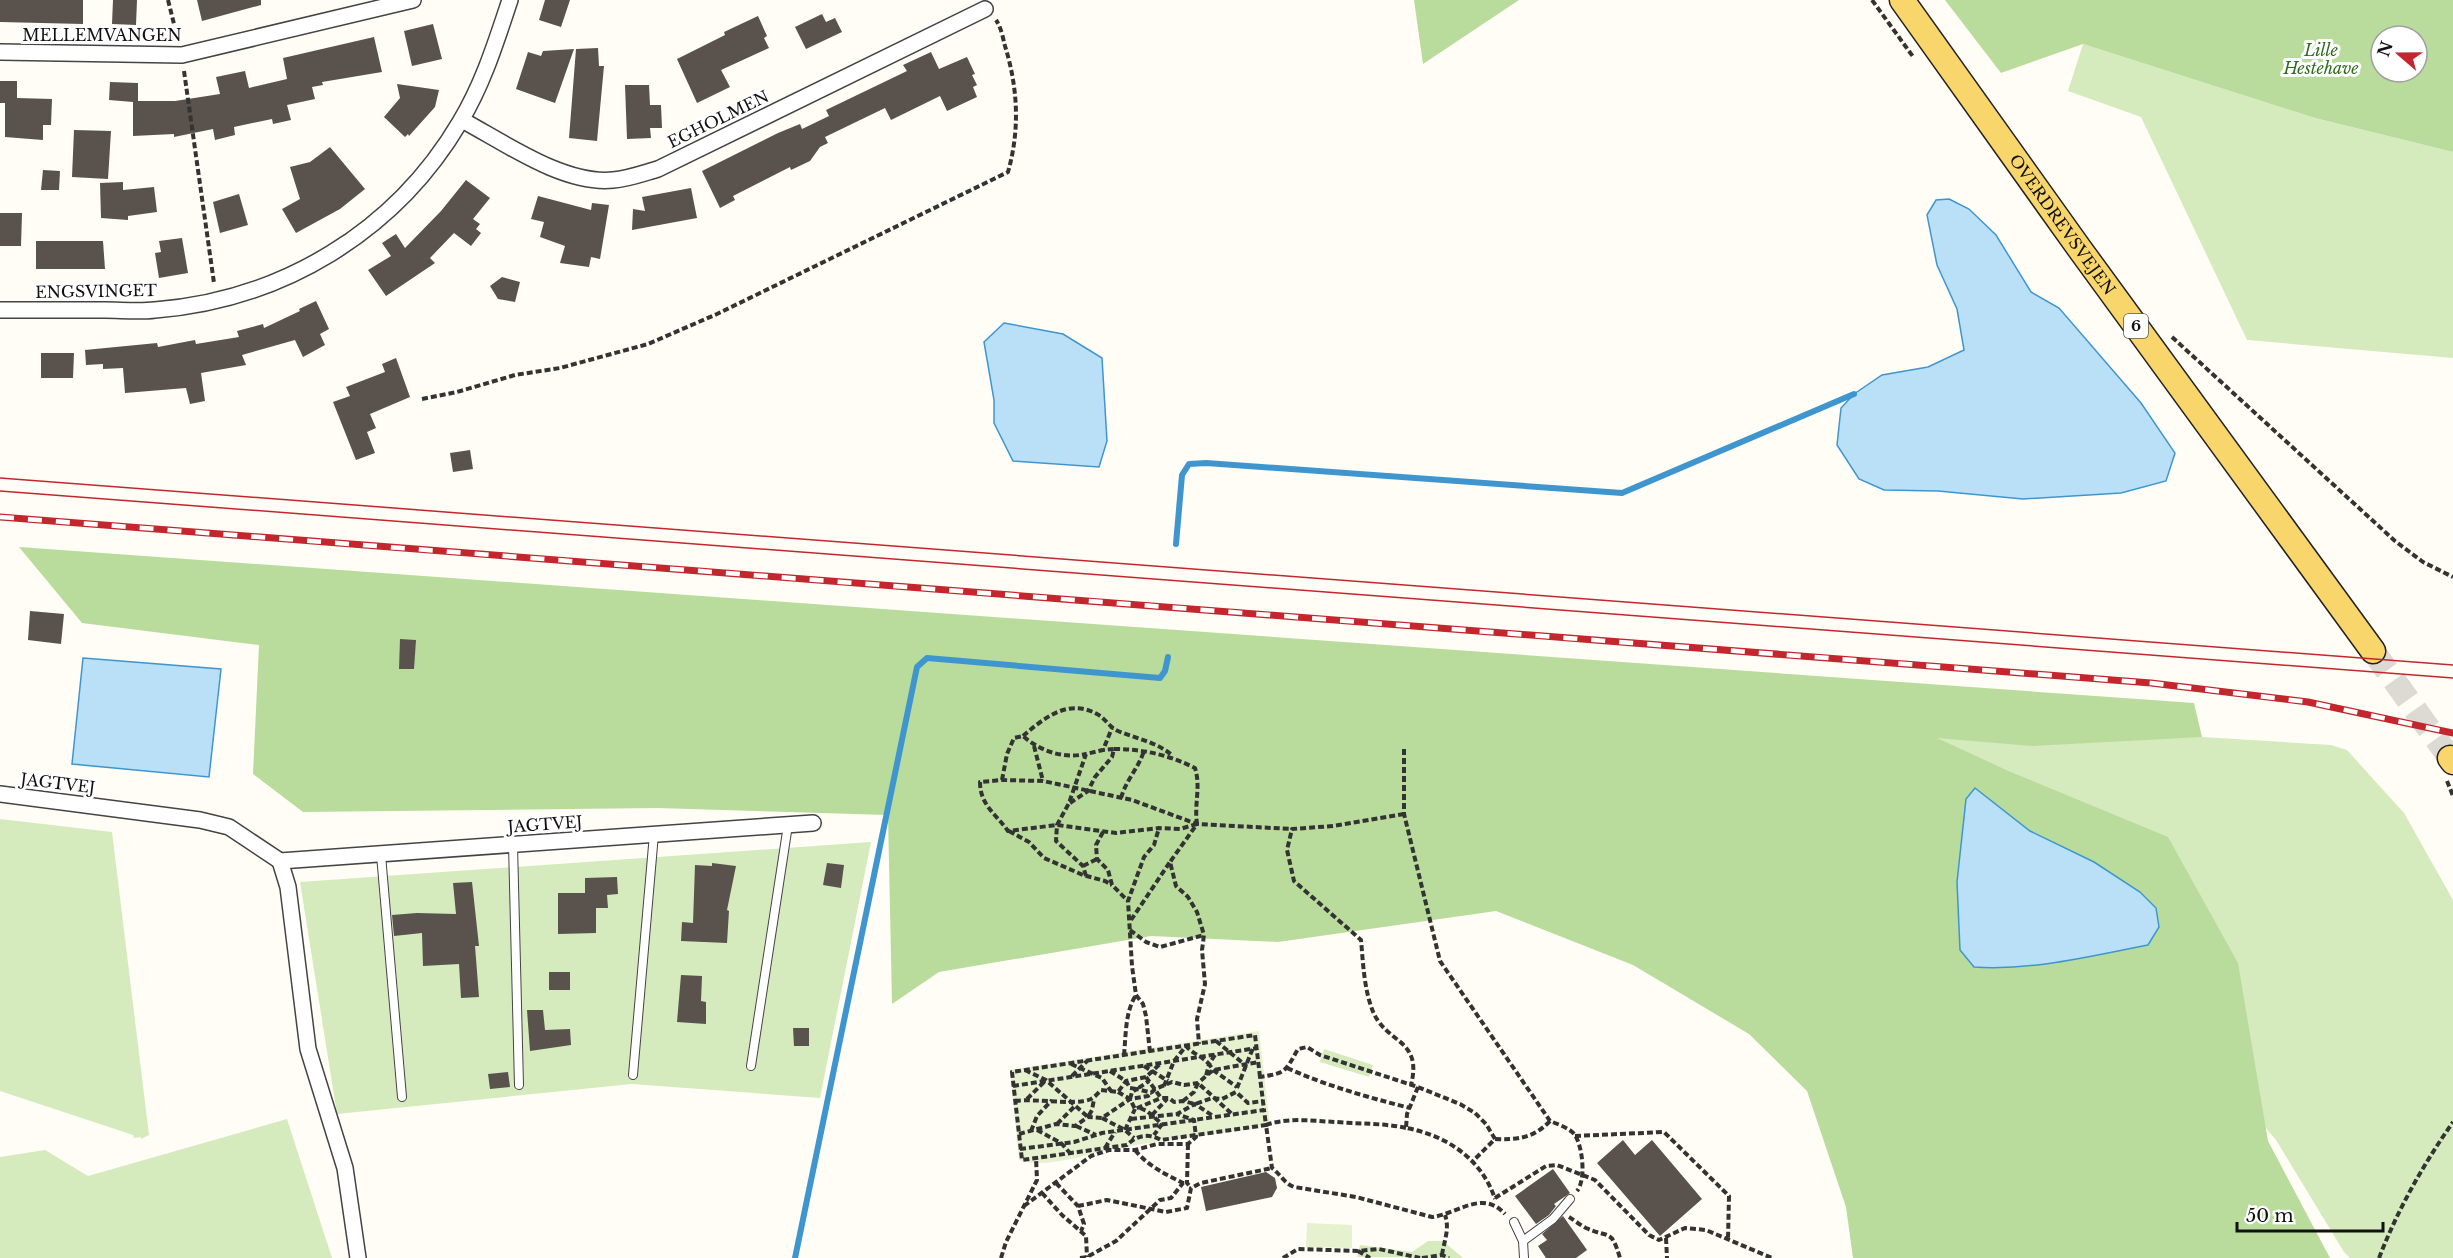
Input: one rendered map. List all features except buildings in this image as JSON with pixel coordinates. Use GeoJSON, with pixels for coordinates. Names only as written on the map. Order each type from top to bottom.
{"type":"FeatureCollection","features":[{"type":"Feature","properties":{"kind":"main road","name":"OVERDREVSVEJEN"},"geometry":{"type":"LineString","coordinates":[[1902,0],[2079,248],[2373,651]]}},
{"type":"Feature","properties":{"kind":"street","name":"MELLEMVANGEN"},"geometry":{"type":"LineString","coordinates":[[0,52],[182,56],[414,0]]}},
{"type":"Feature","properties":{"kind":"street","name":"ENGSVINGET"},"geometry":{"type":"LineString","coordinates":[[0,310],[155,310],[216,300],[284,280],[342,249],[388,213],[428,171],[462,120],[490,61],[510,0]]}},
{"type":"Feature","properties":{"kind":"street","name":"EGHOLMEN"},"geometry":{"type":"LineString","coordinates":[[462,120],[566,175],[591,180],[615,180],[658,169],[985,9]]}},
{"type":"Feature","properties":{"kind":"street","name":"JAGTVEJ"},"geometry":{"type":"LineString","coordinates":[[0,794],[200,820],[229,827],[280,861],[813,823]]}},
{"type":"Feature","properties":{"kind":"street"},"geometry":{"type":"LineString","coordinates":[[280,861],[288,887],[308,1049],[345,1168],[358,1258]]}},
{"type":"Feature","properties":{"kind":"lane"},"geometry":{"type":"LineString","coordinates":[[751,1066],[788,825]]}},
{"type":"Feature","properties":{"kind":"lane"},"geometry":{"type":"LineString","coordinates":[[633,1075],[654,834]]}},
{"type":"Feature","properties":{"kind":"lane"},"geometry":{"type":"LineString","coordinates":[[513,845],[519,1085]]}},
{"type":"Feature","properties":{"kind":"lane"},"geometry":{"type":"LineString","coordinates":[[381,855],[402,1097]]}},
{"type":"Feature","properties":{"kind":"lane"},"geometry":{"type":"LineString","coordinates":[[1523,1241],[1553,1220],[1570,1198]]}},
{"type":"Feature","properties":{"kind":"lane"},"geometry":{"type":"LineString","coordinates":[[1514,1222],[1523,1241],[1524,1258]]}},
{"type":"Feature","properties":{"kind":"path"},"geometry":{"type":"LineString","coordinates":[[168,0],[182,56],[216,300]]}},
{"type":"Feature","properties":{"kind":"path"},"geometry":{"type":"LineString","coordinates":[[422,399],[457,392],[515,375],[560,368],[648,344],[717,314],[1008,172],[1014,152],[1017,105],[1008,55],[998,23],[985,9]]}},
{"type":"Feature","properties":{"kind":"path"},"geometry":{"type":"LineString","coordinates":[[2168,333],[2395,541],[2423,562],[2453,577]]}},
{"type":"Feature","properties":{"kind":"path"},"geometry":{"type":"LineString","coordinates":[[1002,780],[1007,754],[1014,738],[1023,736],[1058,710],[1072,707],[1098,714],[1112,728],[1164,748],[1174,757],[1195,768],[1199,781],[1194,807],[1197,824],[1131,921]]}},
{"type":"Feature","properties":{"kind":"path"},"geometry":{"type":"LineString","coordinates":[[1102,750],[1112,728]]}},
{"type":"Feature","properties":{"kind":"path"},"geometry":{"type":"LineString","coordinates":[[1023,736],[1034,746],[1067,756],[1114,749],[1144,751],[1174,757]]}},
{"type":"Feature","properties":{"kind":"path"},"geometry":{"type":"LineString","coordinates":[[1034,746],[1043,782]]}},
{"type":"Feature","properties":{"kind":"path"},"geometry":{"type":"LineString","coordinates":[[1069,803],[1088,791],[1095,777],[1112,757],[1114,749]]}},
{"type":"Feature","properties":{"kind":"path"},"geometry":{"type":"LineString","coordinates":[[1404,749],[1404,814],[1440,961],[1550,1121],[1567,1129],[1575,1136],[1583,1174],[1581,1186],[1570,1198]]}},
{"type":"Feature","properties":{"kind":"path"},"geometry":{"type":"LineString","coordinates":[[1121,798],[1125,785],[1139,765],[1144,751]]}},
{"type":"Feature","properties":{"kind":"path"},"geometry":{"type":"LineString","coordinates":[[1086,754],[1069,803],[1057,825],[1056,841],[1083,866],[1086,876]]}},
{"type":"Feature","properties":{"kind":"path"},"geometry":{"type":"LineString","coordinates":[[1128,901],[1112,885],[1044,858],[1029,842],[1008,831],[987,807],[980,793],[980,782],[1002,780],[1043,782],[1074,788],[1121,798],[1197,824],[1292,829],[1333,826],[1404,814]]}},
{"type":"Feature","properties":{"kind":"path"},"geometry":{"type":"LineString","coordinates":[[1008,831],[1057,825],[1116,833],[1159,828],[1180,829],[1197,824]]}},
{"type":"Feature","properties":{"kind":"path"},"geometry":{"type":"LineString","coordinates":[[1150,1052],[1146,1016],[1143,1004],[1136,995],[1129,943],[1131,921],[1128,901],[1140,866],[1154,844],[1159,828]]}},
{"type":"Feature","properties":{"kind":"path"},"geometry":{"type":"LineString","coordinates":[[1292,829],[1287,850],[1294,882],[1361,940],[1372,1008],[1382,1027],[1406,1046],[1413,1055],[1415,1069],[1411,1084]]}},
{"type":"Feature","properties":{"kind":"path"},"geometry":{"type":"LineString","coordinates":[[1103,832],[1096,845],[1097,859],[1108,870],[1112,885]]}},
{"type":"Feature","properties":{"kind":"path"},"geometry":{"type":"LineString","coordinates":[[1083,866],[1097,859]]}},
{"type":"Feature","properties":{"kind":"path"},"geometry":{"type":"LineString","coordinates":[[1170,862],[1176,886],[1188,897],[1197,912],[1204,935],[1202,950],[1205,984],[1197,1019],[1199,1044]]}},
{"type":"Feature","properties":{"kind":"path"},"geometry":{"type":"LineString","coordinates":[[1130,929],[1146,942],[1160,947],[1204,935]]}},
{"type":"Feature","properties":{"kind":"path"},"geometry":{"type":"LineString","coordinates":[[1124,1055],[1127,1019],[1136,995]]}},
{"type":"Feature","properties":{"kind":"path"},"geometry":{"type":"LineString","coordinates":[[1497,1206],[1495,1198],[1473,1161],[1444,1139],[1384,1124],[1313,1120],[1278,1121],[1266,1125],[1161,1140],[1154,1135],[1134,1138],[1127,1145],[1022,1160],[1012,1072],[1255,1035],[1255,1048],[1259,1062],[1264,1110],[1266,1125],[1272,1168],[1280,1174],[1285,1183],[1294,1187],[1356,1197],[1432,1217],[1445,1215],[1466,1205],[1483,1203],[1497,1206],[1514,1222]]}},
{"type":"Feature","properties":{"kind":"path"},"geometry":{"type":"LineString","coordinates":[[1216,1041],[1245,1065]]}},
{"type":"Feature","properties":{"kind":"path"},"geometry":{"type":"LineString","coordinates":[[1186,1046],[1192,1053],[1202,1056],[1213,1070],[1237,1089],[1248,1103],[1263,1101]]}},
{"type":"Feature","properties":{"kind":"path"},"geometry":{"type":"LineString","coordinates":[[1164,1086],[1174,1061],[1186,1046]]}},
{"type":"Feature","properties":{"kind":"path"},"geometry":{"type":"LineString","coordinates":[[1260,1077],[1277,1075],[1287,1068],[1298,1049],[1307,1047],[1320,1055],[1411,1084],[1475,1113],[1486,1124],[1495,1139]]}},
{"type":"Feature","properties":{"kind":"path"},"geometry":{"type":"LineString","coordinates":[[1013,1086],[1255,1048]]}},
{"type":"Feature","properties":{"kind":"path"},"geometry":{"type":"LineString","coordinates":[[1177,1114],[1212,1098],[1222,1099],[1237,1089],[1245,1065],[1255,1048]]}},
{"type":"Feature","properties":{"kind":"path"},"geometry":{"type":"LineString","coordinates":[[1206,1077],[1209,1064],[1215,1054]]}},
{"type":"Feature","properties":{"kind":"path"},"geometry":{"type":"LineString","coordinates":[[1071,1077],[1087,1061]]}},
{"type":"Feature","properties":{"kind":"path"},"geometry":{"type":"LineString","coordinates":[[1143,1065],[1166,1080],[1184,1085],[1198,1083],[1213,1070],[1259,1062]]}},
{"type":"Feature","properties":{"kind":"path"},"geometry":{"type":"LineString","coordinates":[[1070,1063],[1102,1078],[1112,1092]]}},
{"type":"Feature","properties":{"kind":"path"},"geometry":{"type":"LineString","coordinates":[[1130,1099],[1132,1092],[1148,1079],[1152,1071],[1161,1063]]}},
{"type":"Feature","properties":{"kind":"path"},"geometry":{"type":"LineString","coordinates":[[1287,1068],[1325,1084],[1382,1102],[1410,1108]]}},
{"type":"Feature","properties":{"kind":"path"},"geometry":{"type":"LineString","coordinates":[[1025,1070],[1046,1080],[1088,1117],[1102,1118],[1125,1130],[1134,1138]]}},
{"type":"Feature","properties":{"kind":"path"},"geometry":{"type":"LineString","coordinates":[[1110,1071],[1126,1081],[1130,1088],[1153,1091]]}},
{"type":"Feature","properties":{"kind":"path"},"geometry":{"type":"LineString","coordinates":[[1118,1092],[1126,1081],[1148,1079]]}},
{"type":"Feature","properties":{"kind":"path"},"geometry":{"type":"LineString","coordinates":[[1148,1079],[1153,1091],[1161,1098]]}},
{"type":"Feature","properties":{"kind":"path"},"geometry":{"type":"LineString","coordinates":[[1027,1099],[1046,1080]]}},
{"type":"Feature","properties":{"kind":"path"},"geometry":{"type":"LineString","coordinates":[[1102,1118],[1130,1099],[1148,1096],[1172,1082]]}},
{"type":"Feature","properties":{"kind":"path"},"geometry":{"type":"LineString","coordinates":[[1198,1083],[1232,1114]]}},
{"type":"Feature","properties":{"kind":"path"},"geometry":{"type":"LineString","coordinates":[[1183,1101],[1194,1092],[1198,1083]]}},
{"type":"Feature","properties":{"kind":"path"},"geometry":{"type":"LineString","coordinates":[[1406,1128],[1418,1087]]}},
{"type":"Feature","properties":{"kind":"path"},"geometry":{"type":"LineString","coordinates":[[1075,1126],[1088,1117],[1094,1099],[1101,1090],[1118,1092],[1130,1099],[1137,1108],[1148,1111],[1162,1124]]}},
{"type":"Feature","properties":{"kind":"path"},"geometry":{"type":"LineString","coordinates":[[1125,1130],[1137,1108],[1161,1098],[1195,1104],[1214,1117]]}},
{"type":"Feature","properties":{"kind":"path"},"geometry":{"type":"LineString","coordinates":[[1151,1116],[1158,1106],[1169,1098]]}},
{"type":"Feature","properties":{"kind":"path"},"geometry":{"type":"LineString","coordinates":[[1015,1101],[1027,1099],[1080,1102],[1094,1099]]}},
{"type":"Feature","properties":{"kind":"path"},"geometry":{"type":"LineString","coordinates":[[1030,1131],[1037,1116],[1052,1100]]}},
{"type":"Feature","properties":{"kind":"path"},"geometry":{"type":"LineString","coordinates":[[1056,1124],[1080,1102]]}},
{"type":"Feature","properties":{"kind":"path"},"geometry":{"type":"LineString","coordinates":[[1020,1149],[1115,1131],[1264,1110]]}},
{"type":"Feature","properties":{"kind":"path"},"geometry":{"type":"LineString","coordinates":[[1131,1119],[1177,1114],[1194,1120]]}},
{"type":"Feature","properties":{"kind":"path"},"geometry":{"type":"LineString","coordinates":[[1080,1258],[1086,1258],[1116,1241],[1153,1209],[1160,1200],[1171,1198],[1185,1183],[1188,1144],[1196,1135],[1194,1120]]}},
{"type":"Feature","properties":{"kind":"path"},"geometry":{"type":"LineString","coordinates":[[1473,1161],[1495,1139],[1522,1140],[1550,1121]]}},
{"type":"Feature","properties":{"kind":"path"},"geometry":{"type":"LineString","coordinates":[[2379,1258],[2421,1169],[2453,1122]]}},
{"type":"Feature","properties":{"kind":"path"},"geometry":{"type":"LineString","coordinates":[[1018,1134],[1056,1124],[1075,1126],[1096,1135]]}},
{"type":"Feature","properties":{"kind":"path"},"geometry":{"type":"LineString","coordinates":[[1154,1135],[1162,1124]]}},
{"type":"Feature","properties":{"kind":"path"},"geometry":{"type":"LineString","coordinates":[[1036,1130],[1060,1143],[1070,1153]]}},
{"type":"Feature","properties":{"kind":"path"},"geometry":{"type":"LineString","coordinates":[[1105,1148],[1115,1131]]}},
{"type":"Feature","properties":{"kind":"path"},"geometry":{"type":"LineString","coordinates":[[1575,1136],[1664,1132],[1729,1196],[1728,1239]]}},
{"type":"Feature","properties":{"kind":"path"},"geometry":{"type":"LineString","coordinates":[[1024,1206],[1091,1156],[1110,1150],[1136,1150],[1157,1144],[1188,1144]]}},
{"type":"Feature","properties":{"kind":"path"},"geometry":{"type":"LineString","coordinates":[[1136,1150],[1156,1169],[1191,1188]]}},
{"type":"Feature","properties":{"kind":"path"},"geometry":{"type":"LineString","coordinates":[[1001,1258],[1037,1180],[1036,1158]]}},
{"type":"Feature","properties":{"kind":"path"},"geometry":{"type":"LineString","coordinates":[[1495,1198],[1546,1166],[1557,1165],[1595,1180],[1649,1235],[1659,1240],[1685,1228],[1706,1230],[1772,1258]]}},
{"type":"Feature","properties":{"kind":"path"},"geometry":{"type":"LineString","coordinates":[[1191,1188],[1201,1183],[1272,1168]]}},
{"type":"Feature","properties":{"kind":"path"},"geometry":{"type":"LineString","coordinates":[[1056,1183],[1078,1206],[1084,1224],[1081,1231]]}},
{"type":"Feature","properties":{"kind":"path"},"geometry":{"type":"LineString","coordinates":[[1078,1206],[1107,1200],[1166,1212],[1187,1208],[1191,1188]]}},
{"type":"Feature","properties":{"kind":"path"},"geometry":{"type":"LineString","coordinates":[[1042,1193],[1086,1236],[1086,1258]]}},
{"type":"Feature","properties":{"kind":"path"},"geometry":{"type":"LineString","coordinates":[[1560,1211],[1586,1228],[1607,1233],[1615,1241],[1620,1258]]}},
{"type":"Feature","properties":{"kind":"path"},"geometry":{"type":"LineString","coordinates":[[1442,1255],[1448,1222],[1445,1215]]}},
{"type":"Feature","properties":{"kind":"path"},"geometry":{"type":"LineString","coordinates":[[1666,1238],[1667,1258]]}},
{"type":"Feature","properties":{"kind":"path"},"geometry":{"type":"LineString","coordinates":[[1283,1258],[1298,1249],[1358,1251],[1379,1249],[1421,1258],[1442,1255],[1449,1258]]}},
{"type":"Feature","properties":{"kind":"path"},"geometry":{"type":"LineString","coordinates":[[1358,1251],[1367,1258]]}},
{"type":"Feature","properties":{"kind":"green space"},"geometry":{"type":"Polygon","coordinates":[[[1414,0],[1519,0],[1423,64],[1414,0]]]}},
{"type":"Feature","properties":{"kind":"green space","name":"Lille Hestehave"},"geometry":{"type":"Polygon","coordinates":[[[1945,0],[2453,0],[2453,152],[2315,118],[2083,44],[2001,73],[1945,0]]]}},
{"type":"Feature","properties":{"kind":"green space"},"geometry":{"type":"Polygon","coordinates":[[[2083,44],[2315,118],[2453,152],[2453,358],[2247,340],[2141,117],[2068,91],[2083,44]]]}},
{"type":"Feature","properties":{"kind":"green space"},"geometry":{"type":"Polygon","coordinates":[[[19,547],[2194,703],[2202,737],[2032,746],[1937,738],[2011,772],[2168,837],[2238,963],[2268,1141],[2330,1258],[1853,1258],[1846,1207],[1807,1091],[1749,1034],[1633,965],[1496,911],[1278,942],[1151,936],[939,972],[892,1004],[888,815],[657,808],[303,812],[253,774],[259,645],[82,623],[19,547]]]}},
{"type":"Feature","properties":{"kind":"green space"},"geometry":{"type":"Polygon","coordinates":[[[2202,737],[2331,745],[2347,750],[2404,813],[2453,900],[2453,1258],[2350,1258],[2344,1252],[2276,1140],[2235,1091],[2011,772],[1935,738],[2202,737]]]}},
{"type":"Feature","properties":{"kind":"green space"},"geometry":{"type":"Polygon","coordinates":[[[0,819],[112,832],[149,1135],[141,1139],[141,1137],[134,1138],[133,1135],[0,1091],[0,819]]]}},
{"type":"Feature","properties":{"kind":"green space"},"geometry":{"type":"Polygon","coordinates":[[[871,842],[820,1098],[632,1084],[337,1114],[300,882],[871,842]]]}},
{"type":"Feature","properties":{"kind":"green space"},"geometry":{"type":"Polygon","coordinates":[[[1259,1031],[1270,1126],[1108,1149],[1051,1162],[1019,1160],[1010,1070],[1259,1031]]]}},
{"type":"Feature","properties":{"kind":"green space"},"geometry":{"type":"Polygon","coordinates":[[[1324,1049],[1373,1065],[1369,1077],[1320,1062],[1324,1049]]]}},
{"type":"Feature","properties":{"kind":"green space"},"geometry":{"type":"Polygon","coordinates":[[[287,1119],[332,1258],[0,1258],[0,1157],[45,1150],[88,1176],[287,1119]]]}},
{"type":"Feature","properties":{"kind":"green space"},"geometry":{"type":"Polygon","coordinates":[[[1307,1223],[1352,1225],[1352,1248],[1306,1247],[1307,1223]]]}},
{"type":"Feature","properties":{"kind":"green space"},"geometry":{"type":"Polygon","coordinates":[[[1428,1241],[1443,1241],[1463,1258],[1357,1257],[1360,1245],[1412,1252],[1428,1241]]]}},
{"type":"Feature","properties":{"kind":"water"},"geometry":{"type":"Polygon","coordinates":[[[1949,199],[1969,209],[1996,235],[2031,292],[2059,308],[2141,403],[2175,453],[2166,481],[2121,493],[2023,499],[1938,491],[1884,490],[1859,479],[1837,445],[1841,408],[1854,394],[1882,375],[1928,367],[1964,350],[1957,309],[1937,265],[1927,215],[1936,200],[1949,199]]]}},
{"type":"Feature","properties":{"kind":"water"},"geometry":{"type":"Polygon","coordinates":[[[1004,323],[1063,334],[1102,358],[1107,441],[1099,467],[1013,461],[994,423],[994,400],[984,342],[1004,323]]]}},
{"type":"Feature","properties":{"kind":"water"},"geometry":{"type":"Polygon","coordinates":[[[83,658],[221,669],[209,777],[72,764],[83,658]]]}},
{"type":"Feature","properties":{"kind":"water"},"geometry":{"type":"Polygon","coordinates":[[[1975,788],[2030,831],[2094,862],[2140,892],[2156,908],[2159,927],[2148,945],[2040,965],[1974,967],[1960,950],[1957,882],[1966,799],[1975,788]]]}},
{"type":"Feature","properties":{"kind":"waterway"},"geometry":{"type":"LineString","coordinates":[[1176,544],[1182,475],[1189,464],[1206,463],[1622,493],[1854,394]]}},
{"type":"Feature","properties":{"kind":"waterway"},"geometry":{"type":"LineString","coordinates":[[795,1258],[917,667],[927,658],[1160,678],[1165,671],[1168,657]]}},
{"type":"Feature","properties":{"kind":"tunnel"},"geometry":{"type":"LineString","coordinates":[[2373,651],[2450,758]]}},
{"type":"Feature","properties":{"kind":"tram line"},"geometry":{"type":"LineString","coordinates":[[0,478],[2453,665]]}},
{"type":"Feature","properties":{"kind":"tram line"},"geometry":{"type":"LineString","coordinates":[[0,491],[2453,678]]}},
{"type":"Feature","properties":{"kind":"railway"},"geometry":{"type":"LineString","coordinates":[[0,517],[2151,683],[2308,702],[2453,733]]}}]}
